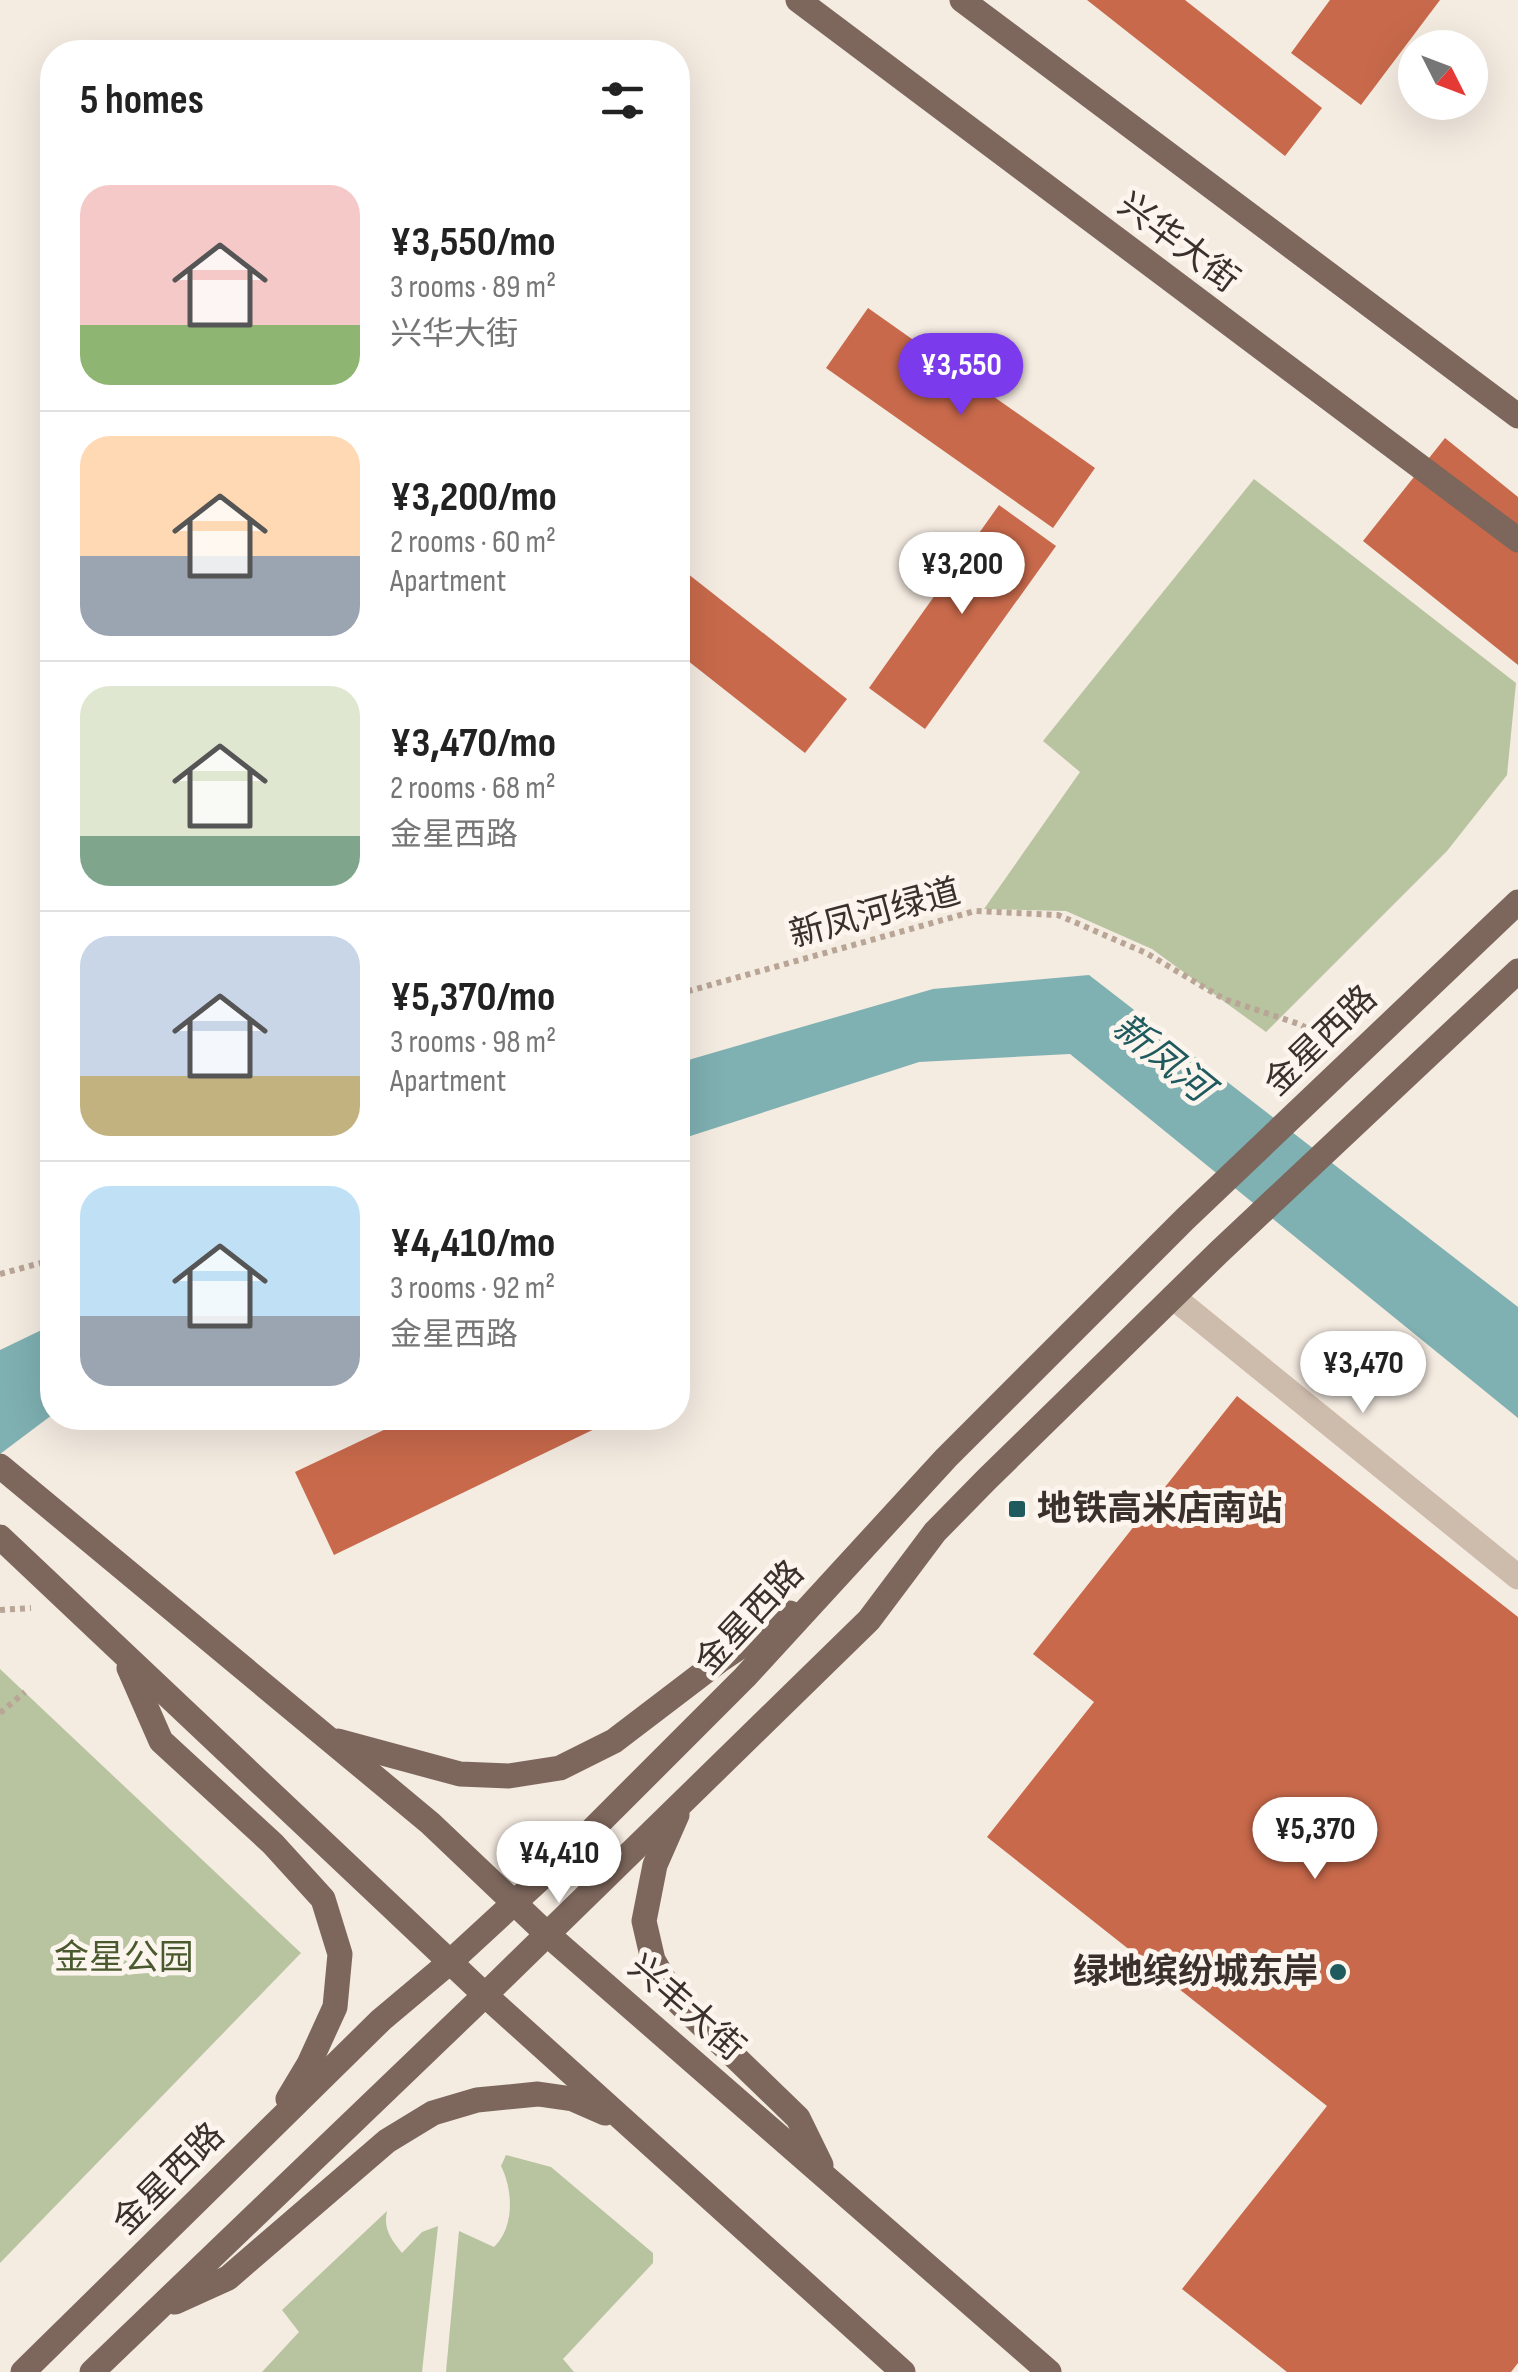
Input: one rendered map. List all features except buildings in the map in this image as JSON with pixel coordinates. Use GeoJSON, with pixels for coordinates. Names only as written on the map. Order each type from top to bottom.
{"type":"FeatureCollection","features":[{"type":"Feature","properties":{"kind":"main road","name":"兴华大街"},"geometry":{"type":"LineString","coordinates":[[798,0],[1518,540]]}},
{"type":"Feature","properties":{"kind":"main road","name":"兴华大街"},"geometry":{"type":"LineString","coordinates":[[962,0],[1518,416]]}},
{"type":"Feature","properties":{"kind":"main road","name":"金星西路"},"geometry":{"type":"LineString","coordinates":[[23,2372],[381,2020],[578,1844],[746,1677],[946,1458],[1185,1220],[1518,902]]}},
{"type":"Feature","properties":{"kind":"main road"},"geometry":{"type":"LineString","coordinates":[[92,2372],[486,1996],[870,1620],[935,1532],[1173,1297],[1513,977]]}},
{"type":"Feature","properties":{"kind":"main road","name":"兴丰大街"},"geometry":{"type":"LineString","coordinates":[[0,1466],[430,1823],[548,1934],[1049,2372]]}},
{"type":"Feature","properties":{"kind":"main road"},"geometry":{"type":"LineString","coordinates":[[0,1537],[486,1996],[903,2372]]}},
{"type":"Feature","properties":{"kind":"main road"},"geometry":{"type":"LineString","coordinates":[[327,1738],[460,1774],[509,1776],[560,1768],[614,1741],[719,1661],[820,1594]]}},
{"type":"Feature","properties":{"kind":"main road"},"geometry":{"type":"LineString","coordinates":[[123,1654],[161,1741],[273,1844],[323,1899],[340,1954],[335,2007],[309,2064],[270,2128]]}},
{"type":"Feature","properties":{"kind":"main road"},"geometry":{"type":"LineString","coordinates":[[684,1800],[655,1864],[644,1922],[654,1960],[674,1999],[798,2118],[828,2178]]}},
{"type":"Feature","properties":{"kind":"main road"},"geometry":{"type":"LineString","coordinates":[[156,2310],[228,2278],[386,2141],[433,2113],[478,2100],[538,2094],[574,2099],[630,2125]]}},
{"type":"Feature","properties":{"kind":"street"},"geometry":{"type":"LineString","coordinates":[[1173,1297],[1518,1577]]}},
{"type":"Feature","properties":{"kind":"path","name":"新凤河绿道"},"geometry":{"type":"LineString","coordinates":[[690,991],[974,911],[1058,915],[1146,954],[1224,999],[1299,1024],[1356,1056]]}},
{"type":"Feature","properties":{"kind":"path"},"geometry":{"type":"LineString","coordinates":[[0,1274],[40,1263]]}},
{"type":"Feature","properties":{"kind":"path"},"geometry":{"type":"LineString","coordinates":[[0,1712],[25,1692]]}},
{"type":"Feature","properties":{"kind":"green space"},"geometry":{"type":"Polygon","coordinates":[[[1254,479],[1516,683],[1507,775],[1447,851],[1266,1032],[1152,949],[1066,911],[984,909],[1080,772],[1043,741],[1254,479]]]}},
{"type":"Feature","properties":{"kind":"green space","name":"金星公园"},"geometry":{"type":"Polygon","coordinates":[[[0,1669],[301,1953],[0,2263],[0,1669]]]}},
{"type":"Feature","properties":{"kind":"green space"},"geometry":{"type":"Polygon","coordinates":[[[506,2155],[551,2167],[653,2253],[653,2263],[563,2359],[574,2372],[446,2372],[459,2231],[494,2247],[501,2239],[510,2208],[501,2166],[506,2155]]]}},
{"type":"Feature","properties":{"kind":"green space"},"geometry":{"type":"Polygon","coordinates":[[[387,2211],[387,2229],[402,2253],[422,2232],[438,2226],[422,2372],[262,2372],[299,2332],[282,2310],[387,2211]]]}},
{"type":"Feature","properties":{"kind":"water","name":"新凤河"},"geometry":{"type":"Polygon","coordinates":[[[1089,975],[1518,1307],[1518,1418],[1070,1054],[919,1062],[690,1136],[690,1060],[933,989],[1089,975]]]}},
{"type":"Feature","properties":{"kind":"water"},"geometry":{"type":"Polygon","coordinates":[[[40,1331],[40,1424],[0,1454],[0,1350],[40,1331]]]}},
{"type":"Feature","properties":{"kind":"place","name":"地铁高米店南站"},"geometry":{"type":"Point","coordinates":[1017,1509]}},
{"type":"Feature","properties":{"kind":"place","name":"绿地缤纷城东岸"},"geometry":{"type":"Point","coordinates":[1338,1972]}}]}
